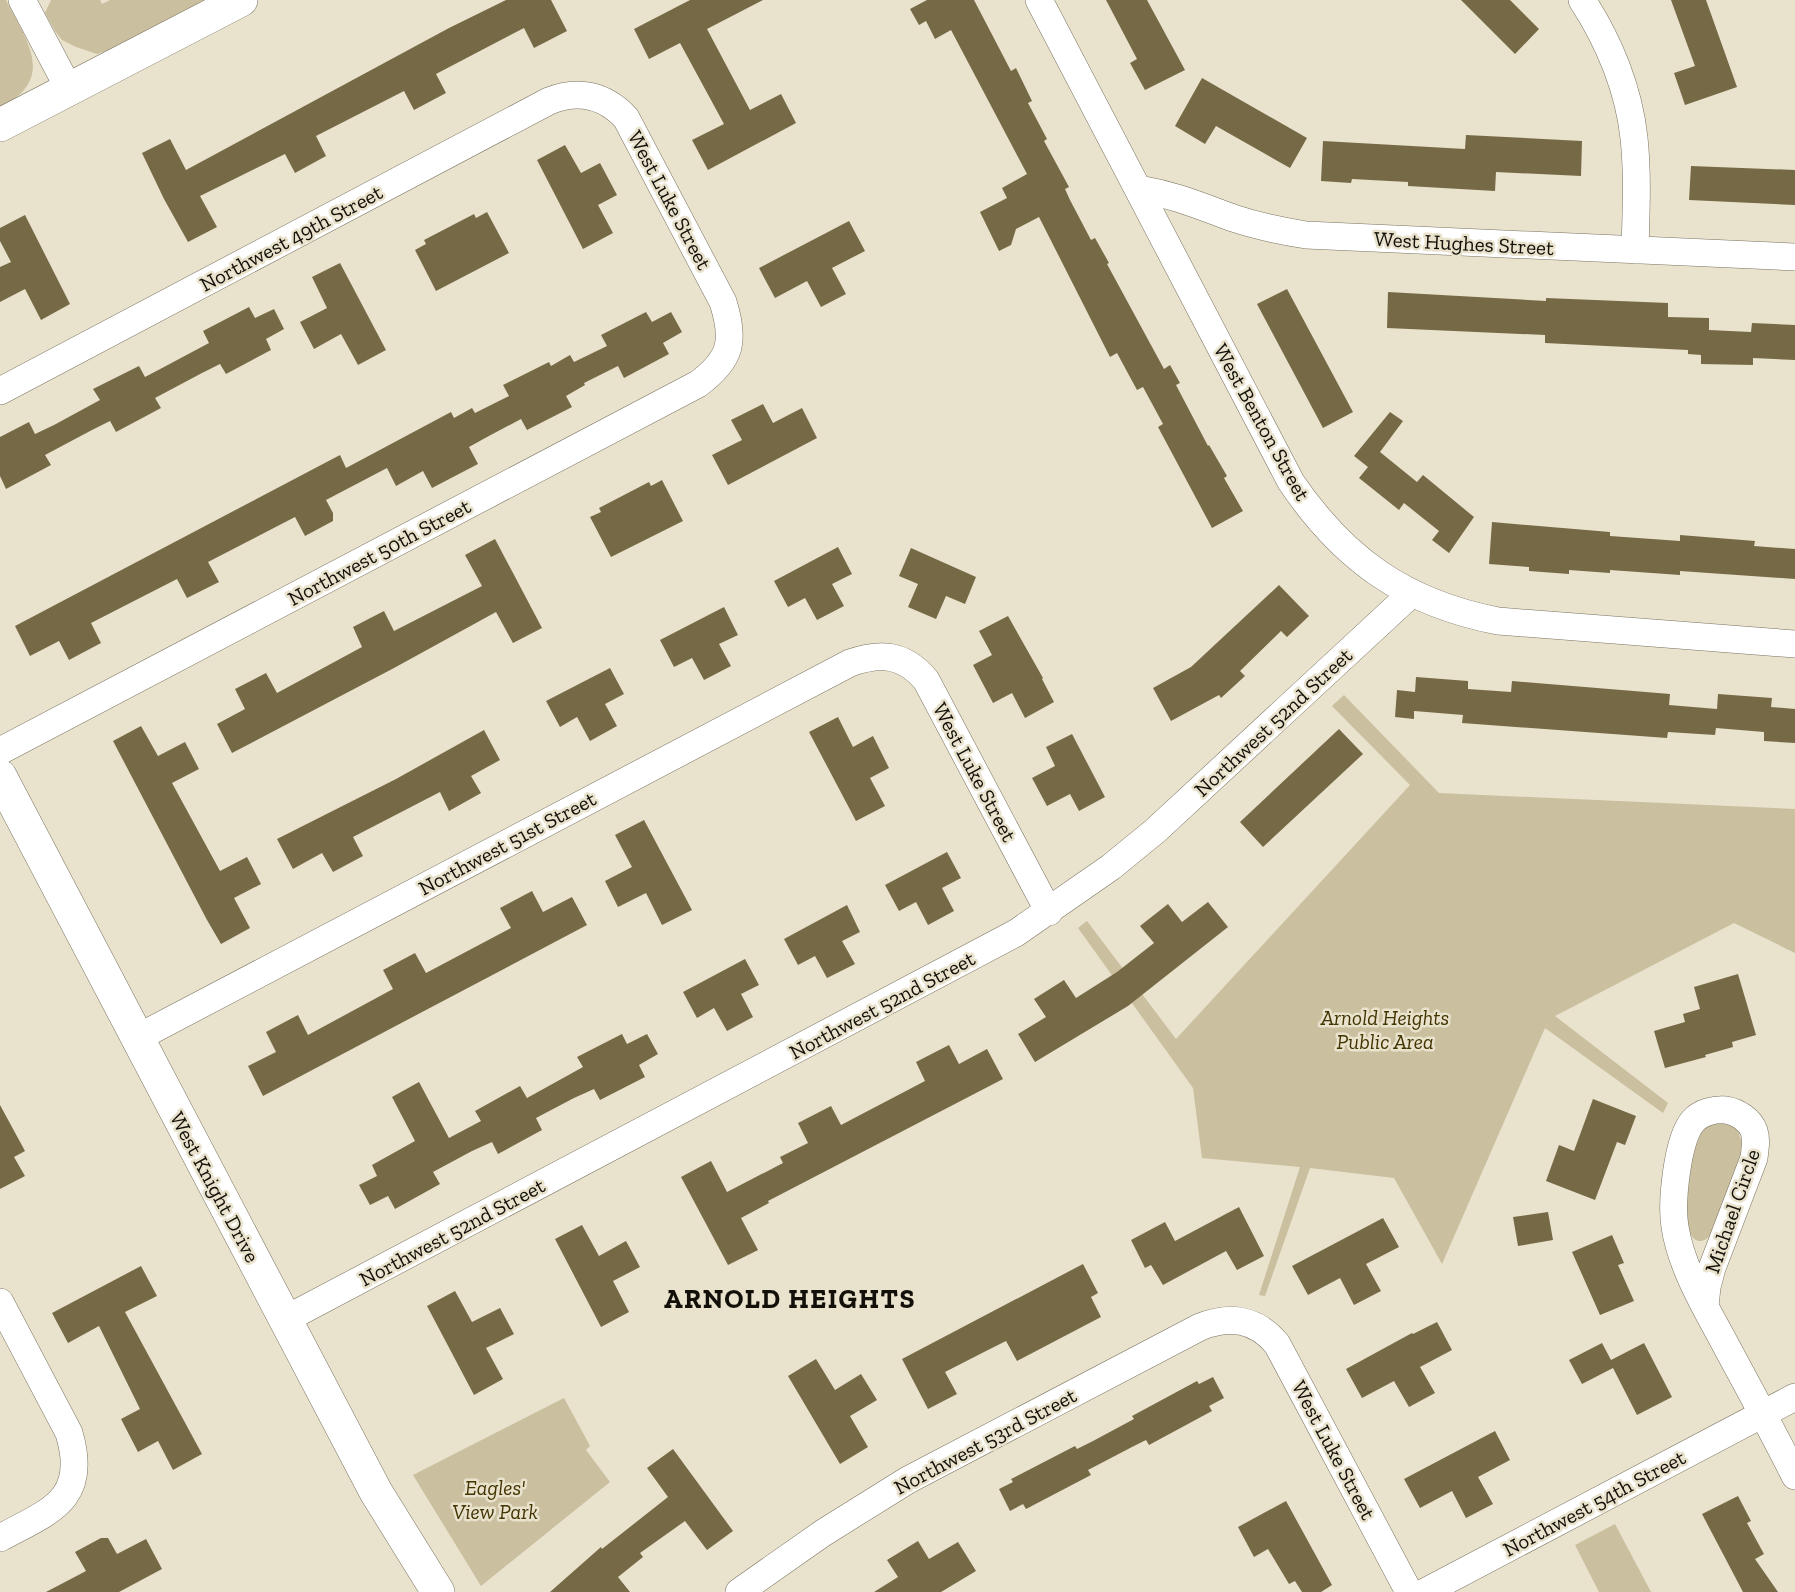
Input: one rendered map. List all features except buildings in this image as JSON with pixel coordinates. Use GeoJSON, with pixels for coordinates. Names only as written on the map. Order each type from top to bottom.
{"type":"FeatureCollection","features":[{"type":"Feature","properties":{"kind":"street"},"geometry":{"type":"LineString","coordinates":[[22,0],[69,89]]}},
{"type":"Feature","properties":{"kind":"street"},"geometry":{"type":"LineString","coordinates":[[0,125],[241,0]]}},
{"type":"Feature","properties":{"kind":"street","name":"West Benton Street"},"geometry":{"type":"LineString","coordinates":[[1039,0],[1297,490],[1313,513],[1341,544],[1377,572],[1412,593],[1450,610],[1498,621],[1795,644]]}},
{"type":"Feature","properties":{"kind":"street"},"geometry":{"type":"LineString","coordinates":[[1582,0],[1612,58],[1630,114],[1636,162],[1635,250]]}},
{"type":"Feature","properties":{"kind":"street","name":"West Luke Street"},"geometry":{"type":"LineString","coordinates":[[584,94],[611,104],[619,110],[631,126],[723,302],[730,328]]}},
{"type":"Feature","properties":{"kind":"street","name":"Northwest 49th Street"},"geometry":{"type":"LineString","coordinates":[[0,391],[549,101],[569,95],[584,94]]}},
{"type":"Feature","properties":{"kind":"street","name":"West Hughes Street"},"geometry":{"type":"LineString","coordinates":[[1139,189],[1192,201],[1268,229],[1306,235],[1795,257]]}},
{"type":"Feature","properties":{"kind":"street","name":"Northwest 50th Street"},"geometry":{"type":"LineString","coordinates":[[0,751],[698,384],[712,373],[722,360],[728,347],[730,328]]}},
{"type":"Feature","properties":{"kind":"street","name":"Northwest 52nd Street"},"geometry":{"type":"LineString","coordinates":[[285,1320],[981,953],[1048,912],[1111,867],[1155,831],[1412,593]]}},
{"type":"Feature","properties":{"kind":"street","name":"West Luke Street"},"geometry":{"type":"LineString","coordinates":[[879,656],[891,657],[911,665],[926,680],[1048,912]]}},
{"type":"Feature","properties":{"kind":"street","name":"Northwest 51st Street"},"geometry":{"type":"LineString","coordinates":[[137,1038],[850,663],[879,656]]}},
{"type":"Feature","properties":{"kind":"street","name":"West Knight Drive"},"geometry":{"type":"LineString","coordinates":[[0,776],[376,1492],[438,1592]]}},
{"type":"Feature","properties":{"kind":"street","name":"Michael Circle"},"geometry":{"type":"LineString","coordinates":[[1705,1306],[1712,1268],[1754,1158],[1756,1145],[1754,1130],[1750,1124],[1737,1114],[1723,1110],[1708,1112],[1692,1122],[1677,1167],[1673,1197],[1675,1227],[1680,1247],[1705,1306],[1795,1476]]}},
{"type":"Feature","properties":{"kind":"street"},"geometry":{"type":"LineString","coordinates":[[0,1302],[69,1433],[75,1454],[75,1469],[71,1485],[57,1505],[0,1538]]}},
{"type":"Feature","properties":{"kind":"street","name":"Northwest 53rd Street"},"geometry":{"type":"LineString","coordinates":[[739,1592],[824,1533],[908,1480],[1200,1327],[1227,1319],[1244,1322]]}},
{"type":"Feature","properties":{"kind":"street","name":"West Luke Street"},"geometry":{"type":"LineString","coordinates":[[1244,1322],[1260,1328],[1272,1337],[1283,1352],[1409,1592]]}},
{"type":"Feature","properties":{"kind":"street"},"geometry":{"type":"LineString","coordinates":[[1763,1415],[1795,1397]]}},
{"type":"Feature","properties":{"kind":"street","name":"Northwest 54th Street"},"geometry":{"type":"LineString","coordinates":[[1425,1592],[1763,1415]]}},
{"type":"Feature","properties":{"kind":"green space"},"geometry":{"type":"Polygon","coordinates":[[[0,0],[6,0],[22,30],[32,58],[32,72],[28,84],[17,96],[0,108],[0,0]]]}},
{"type":"Feature","properties":{"kind":"green space"},"geometry":{"type":"Polygon","coordinates":[[[51,0],[100,0],[102,4],[110,0],[208,0],[118,47],[97,54],[62,40],[45,13],[51,0]]]}},
{"type":"Feature","properties":{"kind":"green space","name":"Arnold Heights Public Area"},"geometry":{"type":"Polygon","coordinates":[[[1344,695],[1439,793],[1795,809],[1795,953],[1734,923],[1555,1016],[1668,1103],[1663,1113],[1545,1028],[1442,1264],[1394,1178],[1310,1168],[1265,1296],[1259,1295],[1300,1167],[1202,1158],[1193,1088],[1078,928],[1087,921],[1176,1039],[1410,785],[1332,706],[1344,695]]]}},
{"type":"Feature","properties":{"kind":"green space"},"geometry":{"type":"Polygon","coordinates":[[[1714,1123],[1731,1124],[1738,1131],[1744,1149],[1711,1234],[1706,1239],[1697,1241],[1692,1237],[1687,1224],[1686,1198],[1690,1169],[1700,1135],[1714,1123]]]}},
{"type":"Feature","properties":{"kind":"green space","name":"Eagles' View Park"},"geometry":{"type":"Polygon","coordinates":[[[564,1398],[590,1446],[586,1450],[610,1482],[481,1586],[413,1475],[564,1398]]]}},
{"type":"Feature","properties":{"kind":"green space"},"geometry":{"type":"Polygon","coordinates":[[[1615,1524],[1651,1592],[1599,1592],[1575,1545],[1615,1524]]]}},
{"type":"Feature","properties":{"kind":"district","name":"ARNOLD HEIGHTS"},"geometry":{"type":"Point","coordinates":[790,1299]}}]}
